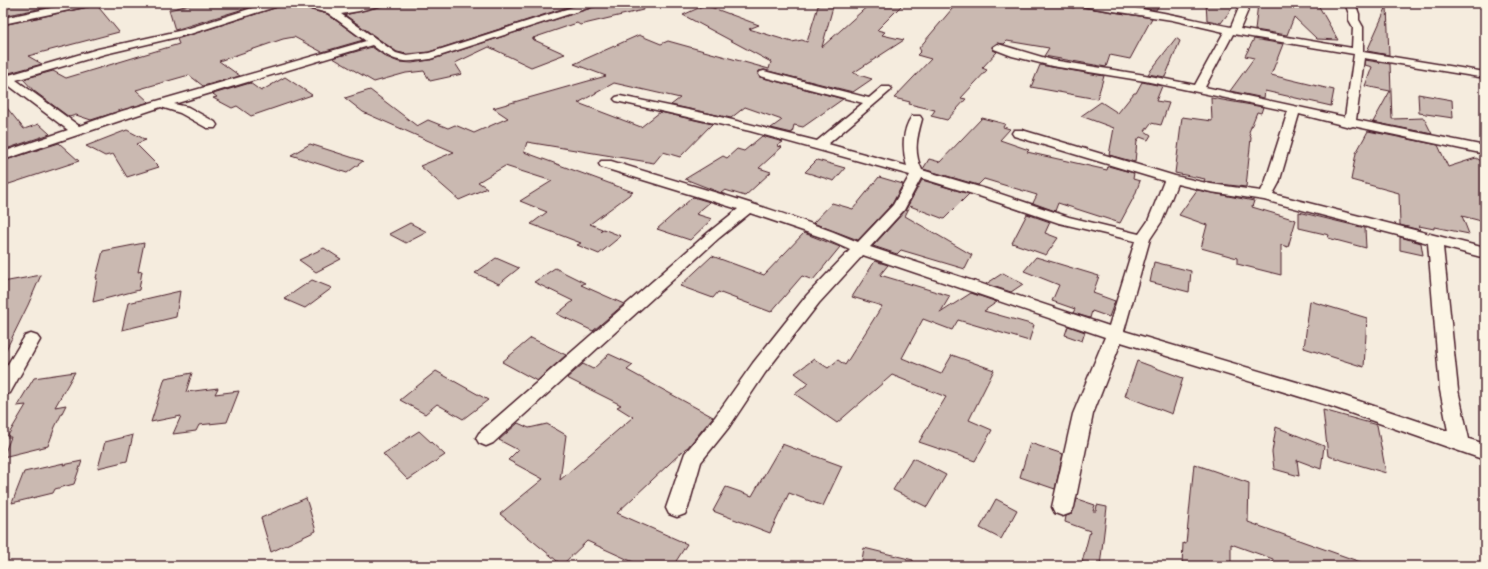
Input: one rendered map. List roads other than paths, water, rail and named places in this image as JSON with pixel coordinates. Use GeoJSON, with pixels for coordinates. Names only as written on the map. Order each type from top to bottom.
{"type":"FeatureCollection","features":[{"type":"Feature","properties":{"kind":"street"},"geometry":{"type":"LineString","coordinates":[[3,21],[88,3]]}},
{"type":"Feature","properties":{"kind":"street"},"geometry":{"type":"LineString","coordinates":[[6,80],[102,51],[186,32],[278,3]]}},
{"type":"Feature","properties":{"kind":"street"},"geometry":{"type":"LineString","coordinates":[[305,3],[315,8],[332,12],[351,11],[378,3]]}},
{"type":"Feature","properties":{"kind":"street"},"geometry":{"type":"LineString","coordinates":[[556,3],[570,10]]}},
{"type":"Feature","properties":{"kind":"street"},"geometry":{"type":"LineString","coordinates":[[332,12],[392,55],[407,59],[419,59],[594,3]]}},
{"type":"Feature","properties":{"kind":"street"},"geometry":{"type":"LineString","coordinates":[[1081,3],[1172,17],[1232,31],[1485,75]]}},
{"type":"Feature","properties":{"kind":"street"},"geometry":{"type":"LineString","coordinates":[[1198,90],[1232,31],[1246,3]]}},
{"type":"Feature","properties":{"kind":"street"},"geometry":{"type":"LineString","coordinates":[[1350,122],[1359,53],[1356,48],[1358,27],[1354,20],[1353,4]]}},
{"type":"Feature","properties":{"kind":"street"},"geometry":{"type":"LineString","coordinates":[[3,156],[76,130],[373,42]]}},
{"type":"Feature","properties":{"kind":"street"},"geometry":{"type":"LineString","coordinates":[[998,47],[1022,56],[1145,78],[1485,150]]}},
{"type":"Feature","properties":{"kind":"street"},"geometry":{"type":"LineString","coordinates":[[764,74],[871,102]]}},
{"type":"Feature","properties":{"kind":"street"},"geometry":{"type":"LineString","coordinates":[[6,80],[76,130]]}},
{"type":"Feature","properties":{"kind":"street"},"geometry":{"type":"LineString","coordinates":[[819,145],[886,89]]}},
{"type":"Feature","properties":{"kind":"street"},"geometry":{"type":"LineString","coordinates":[[620,99],[693,113],[819,145],[970,188],[1063,220],[1143,239]]}},
{"type":"Feature","properties":{"kind":"street"},"geometry":{"type":"LineString","coordinates":[[162,104],[184,110],[211,125]]}},
{"type":"Feature","properties":{"kind":"street"},"geometry":{"type":"LineString","coordinates":[[1265,196],[1272,183],[1294,110]]}},
{"type":"Feature","properties":{"kind":"street"},"geometry":{"type":"LineString","coordinates":[[916,120],[909,142],[909,151],[917,174]]}},
{"type":"Feature","properties":{"kind":"street"},"geometry":{"type":"LineString","coordinates":[[1018,133],[1172,179],[1211,188],[1265,196],[1485,253]]}},
{"type":"Feature","properties":{"kind":"street"},"geometry":{"type":"LineString","coordinates":[[606,164],[826,234],[862,249],[1115,334],[1337,401],[1485,452]]}},
{"type":"Feature","properties":{"kind":"street"},"geometry":{"type":"LineString","coordinates":[[677,508],[692,459],[722,422],[759,368],[813,299],[862,249],[899,207],[917,174]]}},
{"type":"Feature","properties":{"kind":"street"},"geometry":{"type":"LineString","coordinates":[[1063,507],[1083,414],[1115,334],[1143,239],[1155,221],[1172,179]]}},
{"type":"Feature","properties":{"kind":"street"},"geometry":{"type":"LineString","coordinates":[[486,438],[714,235],[748,208]]}},
{"type":"Feature","properties":{"kind":"street"},"geometry":{"type":"LineString","coordinates":[[1435,240],[1449,390],[1460,444]]}},
{"type":"Feature","properties":{"kind":"street"},"geometry":{"type":"LineString","coordinates":[[3,388],[31,340]]}}]}
